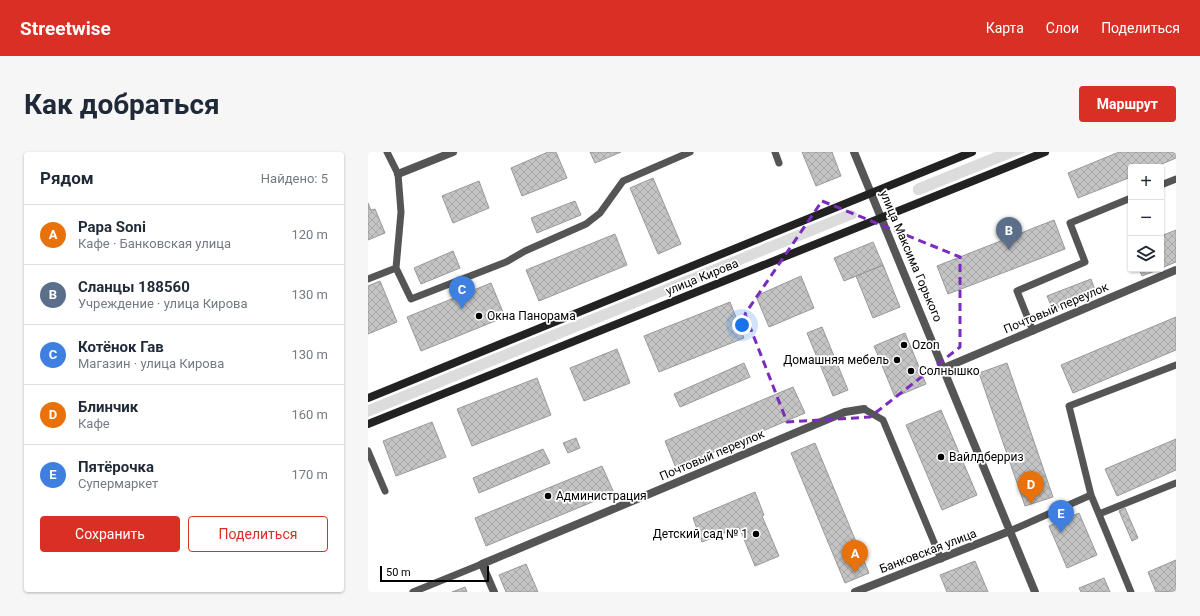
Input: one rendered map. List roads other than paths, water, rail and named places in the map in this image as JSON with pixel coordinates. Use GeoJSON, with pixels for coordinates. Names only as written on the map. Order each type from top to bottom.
{"type":"FeatureCollection","features":[{"type":"Feature","properties":{"kind":"main road","name":"улица Кирова"},"geometry":{"type":"LineString","coordinates":[[368,398],[972,152]]}},
{"type":"Feature","properties":{"kind":"main road","name":"улица Кирова"},"geometry":{"type":"LineString","coordinates":[[368,424],[1045,152]]}},
{"type":"Feature","properties":{"kind":"street"},"geometry":{"type":"LineString","coordinates":[[398,174],[453,152]]}},
{"type":"Feature","properties":{"kind":"street","name":"улица Максима Горького"},"geometry":{"type":"LineString","coordinates":[[854,152],[1035,592]]}},
{"type":"Feature","properties":{"kind":"street","name":"Почтовый переулок"},"geometry":{"type":"LineString","coordinates":[[944,368],[1176,270]]}},
{"type":"Feature","properties":{"kind":"street","name":"Почтовый переулок"},"geometry":{"type":"LineString","coordinates":[[482,564],[845,412],[864,409]]}},
{"type":"Feature","properties":{"kind":"street","name":"Банковская улица"},"geometry":{"type":"LineString","coordinates":[[855,592],[1010,531]]}},
{"type":"Feature","properties":{"kind":"street"},"geometry":{"type":"LineString","coordinates":[[482,564],[494,592]]}},
{"type":"Feature","properties":{"kind":"lane"},"geometry":{"type":"LineString","coordinates":[[387,152],[398,174],[401,212],[396,268],[411,299],[506,262],[525,250],[586,224],[600,213],[623,181],[690,152]]}},
{"type":"Feature","properties":{"kind":"lane"},"geometry":{"type":"LineString","coordinates":[[775,152],[779,163]]}},
{"type":"Feature","properties":{"kind":"lane"},"geometry":{"type":"LineString","coordinates":[[1164,184],[1176,179]]}},
{"type":"Feature","properties":{"kind":"lane"},"geometry":{"type":"LineString","coordinates":[[1033,331],[1017,291],[1085,262],[1070,223],[1128,199]]}},
{"type":"Feature","properties":{"kind":"lane"},"geometry":{"type":"LineString","coordinates":[[368,279],[396,268]]}},
{"type":"Feature","properties":{"kind":"lane"},"geometry":{"type":"LineString","coordinates":[[1130,592],[1091,495],[1069,406],[1176,365]]}},
{"type":"Feature","properties":{"kind":"lane"},"geometry":{"type":"LineString","coordinates":[[864,409],[883,420],[941,559]]}},
{"type":"Feature","properties":{"kind":"lane"},"geometry":{"type":"LineString","coordinates":[[368,451],[385,491]]}},
{"type":"Feature","properties":{"kind":"lane"},"geometry":{"type":"LineString","coordinates":[[1098,514],[1176,483]]}},
{"type":"Feature","properties":{"kind":"lane"},"geometry":{"type":"LineString","coordinates":[[1010,531],[1091,495]]}},
{"type":"Feature","properties":{"kind":"lane"},"geometry":{"type":"LineString","coordinates":[[413,592],[482,564]]}},
{"type":"Feature","properties":{"kind":"place","name":"Сланцы 188560"},"geometry":{"type":"Point","coordinates":[1009,250]}},
{"type":"Feature","properties":{"kind":"place","name":"Котёнок Гав"},"geometry":{"type":"Point","coordinates":[462,309]}},
{"type":"Feature","properties":{"kind":"place","name":"Окна Панорама"},"geometry":{"type":"Point","coordinates":[479,316]}},
{"type":"Feature","properties":{"kind":"place","name":"Ozon"},"geometry":{"type":"Point","coordinates":[904,345]}},
{"type":"Feature","properties":{"kind":"place","name":"Домашняя мебель"},"geometry":{"type":"Point","coordinates":[897,360]}},
{"type":"Feature","properties":{"kind":"place","name":"Солнышко"},"geometry":{"type":"Point","coordinates":[911,371]}},
{"type":"Feature","properties":{"kind":"place","name":"Вайлдберриз"},"geometry":{"type":"Point","coordinates":[941,457]}},
{"type":"Feature","properties":{"kind":"place","name":"Администрация"},"geometry":{"type":"Point","coordinates":[548,496]}},
{"type":"Feature","properties":{"kind":"place","name":"Блинчик"},"geometry":{"type":"Point","coordinates":[1031,504]}},
{"type":"Feature","properties":{"kind":"place","name":"Пятёрочка"},"geometry":{"type":"Point","coordinates":[1061,533]}},
{"type":"Feature","properties":{"kind":"place","name":"Детский сад № 1"},"geometry":{"type":"Point","coordinates":[756,534]}},
{"type":"Feature","properties":{"kind":"place","name":"Papa Soni"},"geometry":{"type":"Point","coordinates":[855,573]}}]}
